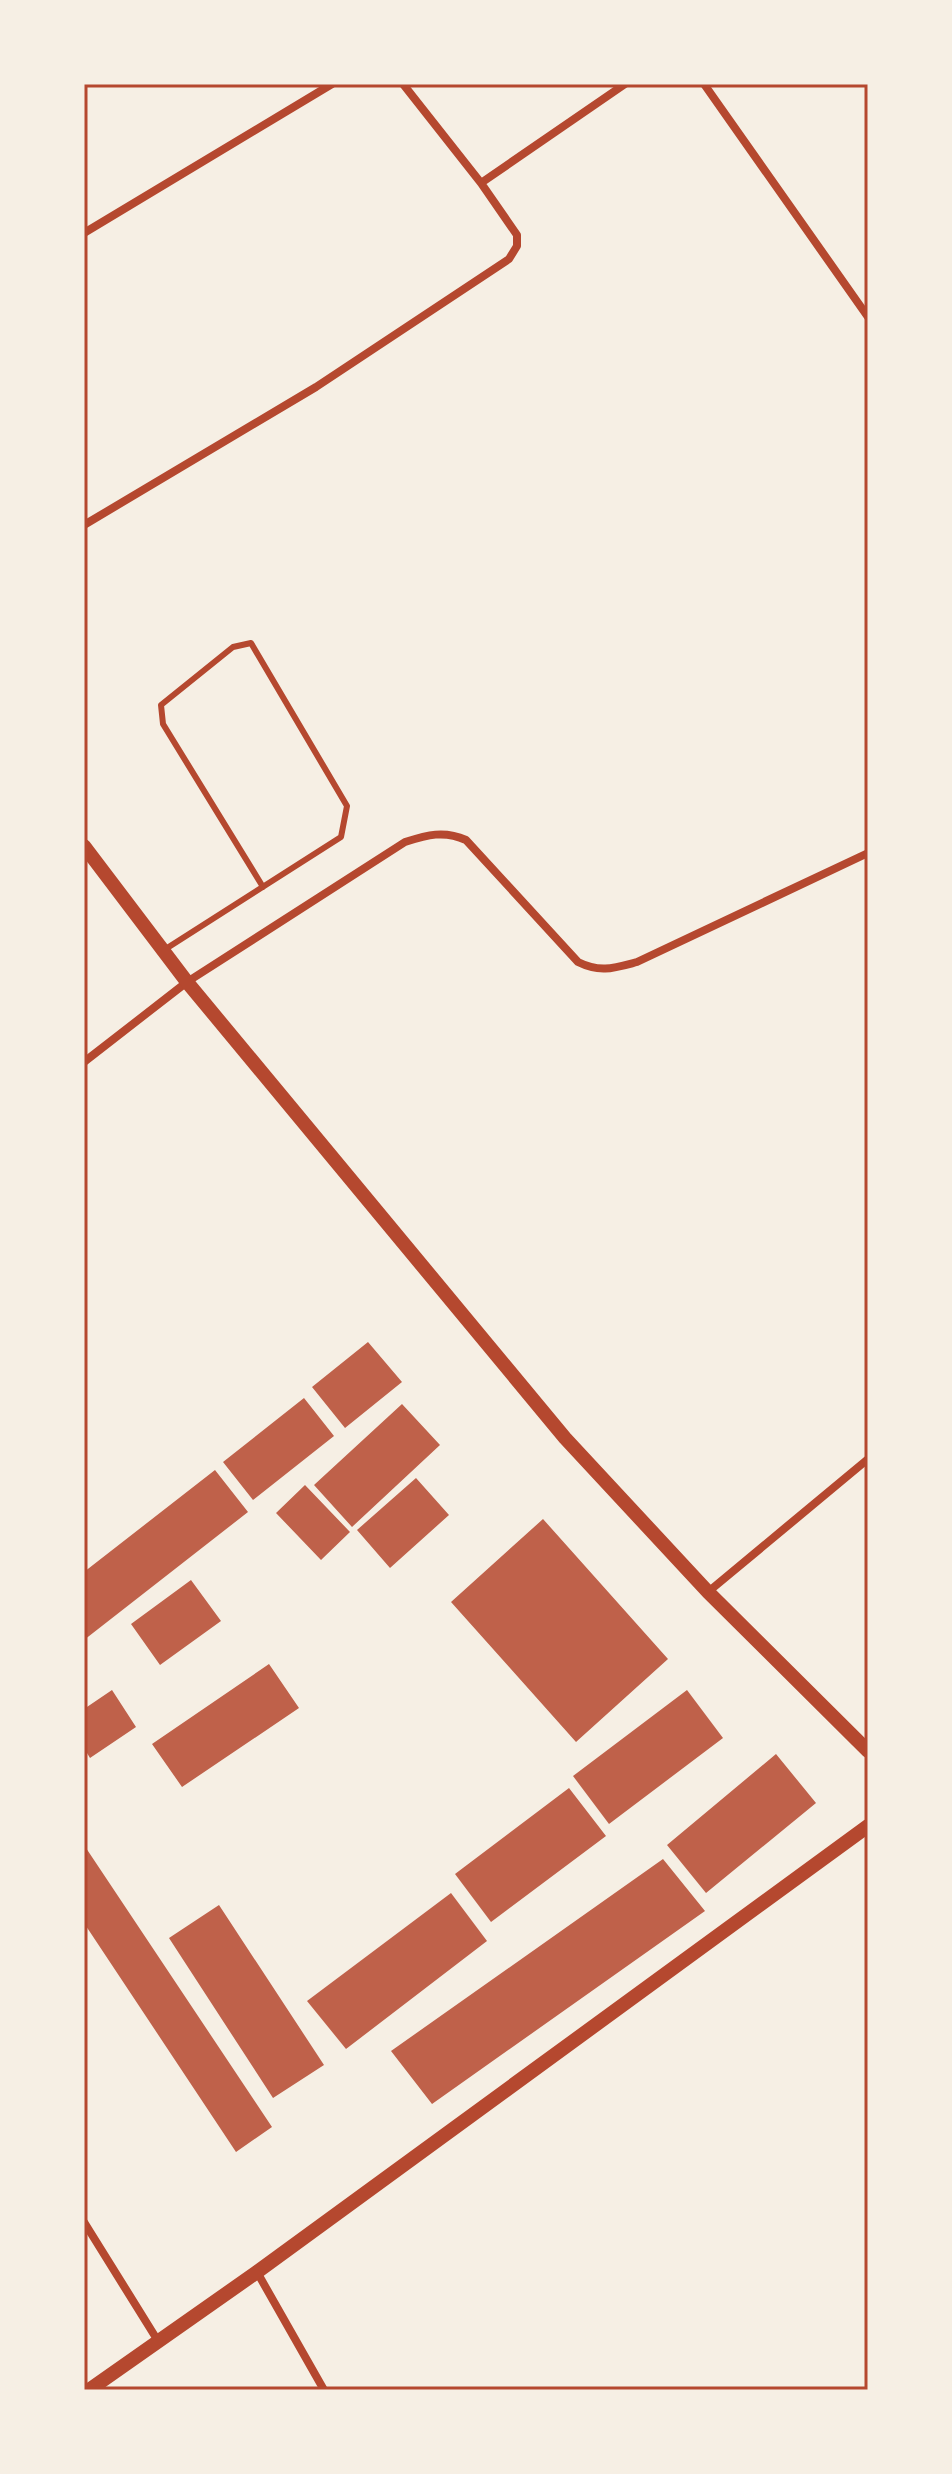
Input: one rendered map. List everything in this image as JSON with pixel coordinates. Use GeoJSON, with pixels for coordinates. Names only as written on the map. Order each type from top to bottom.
{"type":"FeatureCollection","features":[{"type":"Feature","properties":{"kind":"street"},"geometry":{"type":"LineString","coordinates":[[84,233],[332,84]]}},
{"type":"Feature","properties":{"kind":"street"},"geometry":{"type":"LineString","coordinates":[[84,525],[277,411],[509,259],[517,246],[517,235],[481,183],[403,84]]}},
{"type":"Feature","properties":{"kind":"street"},"geometry":{"type":"LineString","coordinates":[[481,183],[625,84]]}},
{"type":"Feature","properties":{"kind":"street"},"geometry":{"type":"LineString","coordinates":[[704,84],[868,317]]}},
{"type":"Feature","properties":{"kind":"street"},"geometry":{"type":"LineString","coordinates":[[84,1062],[187,982],[405,842],[427,834],[452,833],[466,840],[578,962],[605,971],[637,962],[868,853]]}},
{"type":"Feature","properties":{"kind":"street"},"geometry":{"type":"LineString","coordinates":[[84,846],[187,982],[565,1438],[708,1592],[868,1751]]}},
{"type":"Feature","properties":{"kind":"street"},"geometry":{"type":"LineString","coordinates":[[708,1592],[868,1459]]}},
{"type":"Feature","properties":{"kind":"street"},"geometry":{"type":"LineString","coordinates":[[89,2390],[257,2272],[868,1826]]}},
{"type":"Feature","properties":{"kind":"street"},"geometry":{"type":"LineString","coordinates":[[84,2222],[158,2341]]}},
{"type":"Feature","properties":{"kind":"street"},"geometry":{"type":"LineString","coordinates":[[257,2272],[324,2390]]}},
{"type":"Feature","properties":{"kind":"lane"},"geometry":{"type":"LineString","coordinates":[[164,950],[263,887],[341,837],[347,806],[251,643],[233,647],[161,705],[163,724],[263,887]]}},
{"type":"Feature","properties":{"kind":"building"},"geometry":{"type":"Polygon","coordinates":[[[368,1342],[402,1382],[345,1428],[312,1387],[368,1342]]]}},
{"type":"Feature","properties":{"kind":"building"},"geometry":{"type":"Polygon","coordinates":[[[304,1398],[334,1436],[253,1500],[223,1462],[304,1398]]]}},
{"type":"Feature","properties":{"kind":"building"},"geometry":{"type":"Polygon","coordinates":[[[402,1404],[440,1445],[352,1527],[314,1485],[402,1404]]]}},
{"type":"Feature","properties":{"kind":"building"},"geometry":{"type":"Polygon","coordinates":[[[215,1470],[248,1512],[84,1640],[84,1572],[215,1470]]]}},
{"type":"Feature","properties":{"kind":"building"},"geometry":{"type":"Polygon","coordinates":[[[416,1478],[449,1515],[390,1568],[357,1530],[416,1478]]]}},
{"type":"Feature","properties":{"kind":"building"},"geometry":{"type":"Polygon","coordinates":[[[305,1485],[350,1532],[321,1560],[276,1513],[305,1485]]]}},
{"type":"Feature","properties":{"kind":"building"},"geometry":{"type":"Polygon","coordinates":[[[543,1519],[668,1659],[576,1742],[451,1602],[543,1519]]]}},
{"type":"Feature","properties":{"kind":"building"},"geometry":{"type":"Polygon","coordinates":[[[191,1580],[221,1621],[160,1665],[131,1624],[191,1580]]]}},
{"type":"Feature","properties":{"kind":"building"},"geometry":{"type":"Polygon","coordinates":[[[269,1664],[299,1708],[182,1787],[152,1744],[269,1664]]]}},
{"type":"Feature","properties":{"kind":"building"},"geometry":{"type":"Polygon","coordinates":[[[112,1690],[136,1727],[90,1758],[84,1748],[84,1709],[112,1690]]]}},
{"type":"Feature","properties":{"kind":"building"},"geometry":{"type":"Polygon","coordinates":[[[687,1690],[723,1738],[609,1824],[573,1776],[687,1690]]]}},
{"type":"Feature","properties":{"kind":"building"},"geometry":{"type":"Polygon","coordinates":[[[776,1754],[816,1803],[706,1893],[667,1845],[776,1754]]]}},
{"type":"Feature","properties":{"kind":"building"},"geometry":{"type":"Polygon","coordinates":[[[569,1788],[606,1836],[491,1922],[455,1874],[569,1788]]]}},
{"type":"Feature","properties":{"kind":"building"},"geometry":{"type":"Polygon","coordinates":[[[84,1845],[272,2127],[236,2152],[84,1923],[84,1845]]]}},
{"type":"Feature","properties":{"kind":"building"},"geometry":{"type":"Polygon","coordinates":[[[663,1859],[705,1911],[432,2104],[391,2051],[663,1859]]]}},
{"type":"Feature","properties":{"kind":"building"},"geometry":{"type":"Polygon","coordinates":[[[451,1893],[487,1941],[346,2049],[307,2001],[451,1893]]]}},
{"type":"Feature","properties":{"kind":"building"},"geometry":{"type":"Polygon","coordinates":[[[219,1905],[324,2065],[273,2098],[169,1938],[219,1905]]]}}]}
